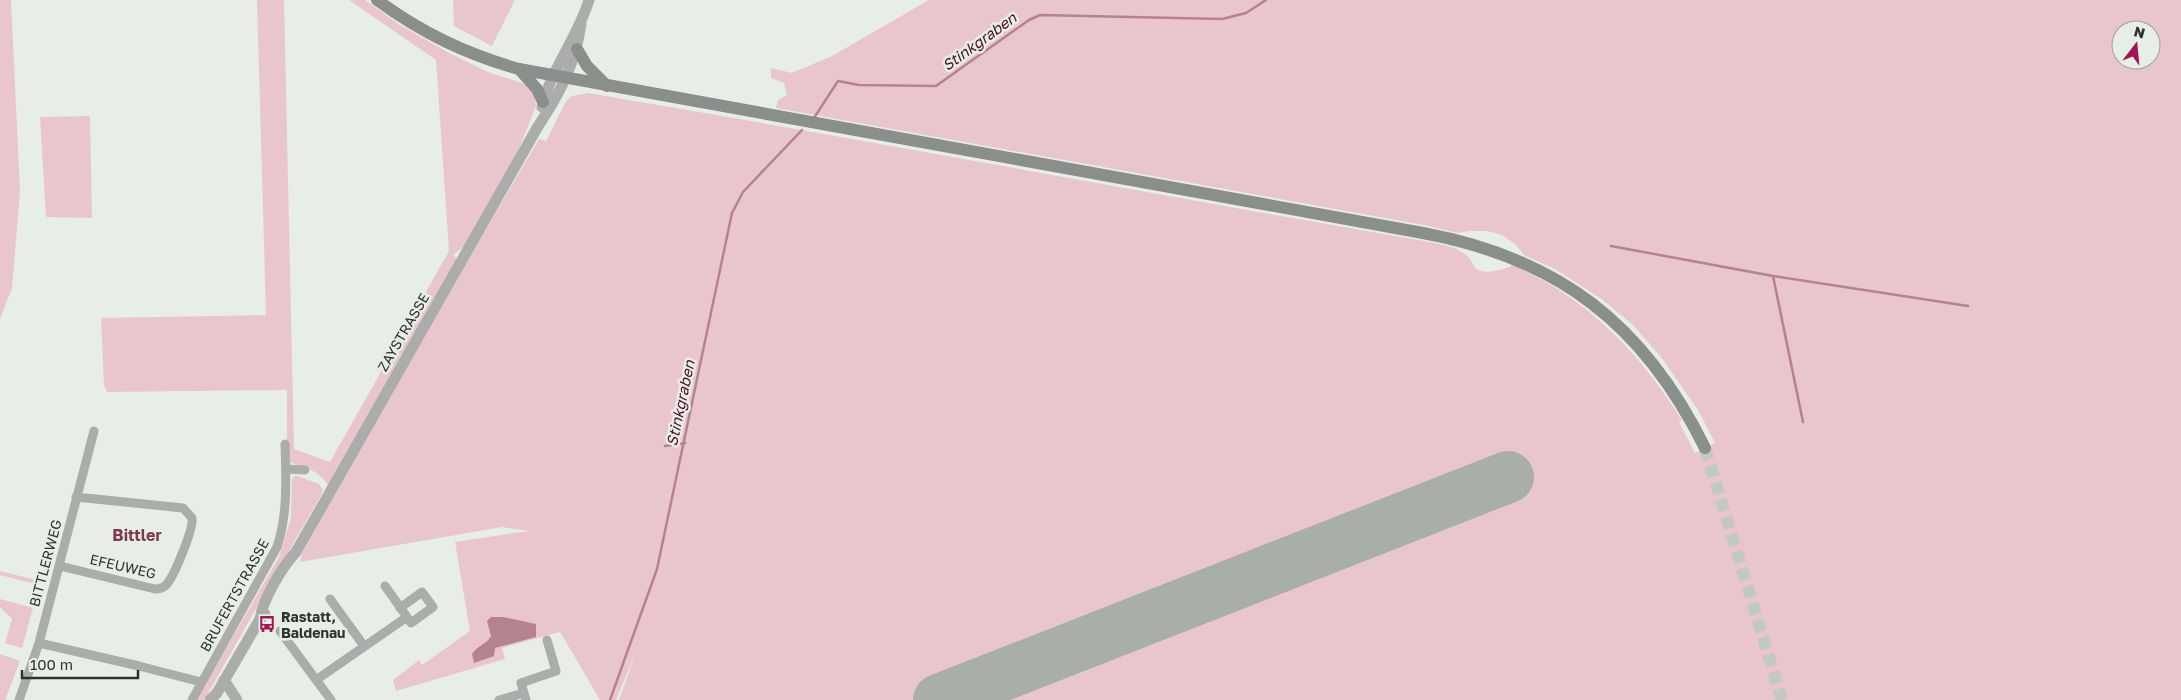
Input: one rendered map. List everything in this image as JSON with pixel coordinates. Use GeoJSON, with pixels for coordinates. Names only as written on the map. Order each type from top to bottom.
{"type":"FeatureCollection","features":[{"type":"Feature","properties":{"kind":"main road"},"geometry":{"type":"LineString","coordinates":[[377,0],[427,33],[458,49],[519,69],[1478,245],[1527,264],[1567,286],[1598,308],[1621,328],[1652,361],[1666,380],[1693,424],[1704,448]]}},
{"type":"Feature","properties":{"kind":"main road"},"geometry":{"type":"LineString","coordinates":[[577,49],[587,66],[608,86]]}},
{"type":"Feature","properties":{"kind":"main road"},"geometry":{"type":"LineString","coordinates":[[519,69],[537,89],[543,102]]}},
{"type":"Feature","properties":{"kind":"street"},"geometry":{"type":"LineString","coordinates":[[560,78],[589,0]]}},
{"type":"Feature","properties":{"kind":"street"},"geometry":{"type":"LineString","coordinates":[[560,78],[577,49],[581,24]]}},
{"type":"Feature","properties":{"kind":"street","name":"ZAYSTRASSE"},"geometry":{"type":"LineString","coordinates":[[537,128],[543,102],[560,78]]}},
{"type":"Feature","properties":{"kind":"street","name":"ZAYSTRASSE"},"geometry":{"type":"LineString","coordinates":[[216,698],[224,680],[276,596],[294,562],[296,552],[537,128],[552,106],[560,78]]}},
{"type":"Feature","properties":{"kind":"street","name":"BITTLERWEG"},"geometry":{"type":"LineString","coordinates":[[19,700],[39,643],[94,431]]}},
{"type":"Feature","properties":{"kind":"street","name":"BRUFERTSTRASSE"},"geometry":{"type":"LineString","coordinates":[[192,700],[277,546],[282,533],[286,444]]}},
{"type":"Feature","properties":{"kind":"street"},"geometry":{"type":"LineString","coordinates":[[286,469],[305,470]]}},
{"type":"Feature","properties":{"kind":"street","name":"EFEUWEG"},"geometry":{"type":"LineString","coordinates":[[60,566],[155,589],[161,588],[170,579],[192,528],[192,518],[183,508],[76,497]]}},
{"type":"Feature","properties":{"kind":"street"},"geometry":{"type":"LineString","coordinates":[[385,586],[400,608],[411,623],[433,608],[422,592],[400,608]]}},
{"type":"Feature","properties":{"kind":"street"},"geometry":{"type":"LineString","coordinates":[[330,599],[364,646]]}},
{"type":"Feature","properties":{"kind":"street"},"geometry":{"type":"LineString","coordinates":[[316,680],[407,617]]}},
{"type":"Feature","properties":{"kind":"street"},"geometry":{"type":"LineString","coordinates":[[280,631],[330,700]]}},
{"type":"Feature","properties":{"kind":"street"},"geometry":{"type":"LineString","coordinates":[[499,700],[525,696],[521,683],[556,671],[547,640]]}},
{"type":"Feature","properties":{"kind":"street"},"geometry":{"type":"LineString","coordinates":[[39,643],[201,682]]}},
{"type":"Feature","properties":{"kind":"street"},"geometry":{"type":"LineString","coordinates":[[224,680],[237,700]]}},
{"type":"Feature","properties":{"kind":"shaded area"},"geometry":{"type":"Polygon","coordinates":[[[0,0],[11,0],[20,192],[12,288],[0,319],[0,0]]]}},
{"type":"Feature","properties":{"kind":"shaded area"},"geometry":{"type":"Polygon","coordinates":[[[257,0],[284,0],[294,449],[330,462],[449,251],[436,60],[349,0],[365,0],[400,25],[451,54],[488,72],[522,83],[531,90],[535,97],[536,106],[518,151],[466,245],[453,255],[458,260],[328,485],[310,469],[287,462],[287,390],[107,392],[104,385],[101,318],[266,315],[257,0]]]}},
{"type":"Feature","properties":{"kind":"shaded area"},"geometry":{"type":"Polygon","coordinates":[[[453,0],[515,0],[492,46],[454,26],[453,0]]]}},
{"type":"Feature","properties":{"kind":"shaded area"},"geometry":{"type":"Polygon","coordinates":[[[929,0],[2181,0],[2181,700],[619,700],[636,652],[616,700],[600,700],[560,632],[502,648],[505,659],[396,691],[393,680],[419,660],[422,665],[470,631],[455,542],[529,531],[502,527],[300,562],[302,553],[431,323],[539,139],[546,141],[566,101],[572,96],[588,93],[1424,241],[1458,250],[1470,259],[1478,270],[1488,272],[1513,265],[1540,278],[1565,294],[1609,329],[1648,372],[1665,395],[1682,420],[1679,422],[1695,453],[1715,443],[1698,410],[1661,357],[1634,326],[1603,300],[1555,269],[1524,255],[1516,245],[1502,235],[1487,231],[1458,233],[1424,225],[776,108],[778,100],[787,95],[784,83],[771,78],[771,68],[792,73],[832,56],[929,0]]]}},
{"type":"Feature","properties":{"kind":"shaded area"},"geometry":{"type":"Polygon","coordinates":[[[90,116],[92,218],[46,217],[40,117],[90,116]]]}},
{"type":"Feature","properties":{"kind":"shaded area"},"geometry":{"type":"Polygon","coordinates":[[[295,475],[319,484],[323,490],[321,495],[207,695],[203,700],[196,700],[279,557],[291,518],[292,480],[295,475]]]}},
{"type":"Feature","properties":{"kind":"shaded area"},"geometry":{"type":"Polygon","coordinates":[[[0,571],[40,581],[39,585],[0,575],[0,571]]]}},
{"type":"Feature","properties":{"kind":"shaded area"},"geometry":{"type":"Polygon","coordinates":[[[0,599],[33,608],[22,648],[5,643],[12,619],[0,607],[0,599]]]}},
{"type":"Feature","properties":{"kind":"shaded area"},"geometry":{"type":"Polygon","coordinates":[[[491,617],[503,617],[536,624],[536,637],[495,648],[494,656],[474,663],[472,654],[491,636],[487,621],[491,617]]]}},
{"type":"Feature","properties":{"kind":"shaded area"},"geometry":{"type":"Polygon","coordinates":[[[0,654],[20,661],[5,700],[0,700],[0,654]]]}},
{"type":"Feature","properties":{"kind":"waterway","name":"Stinkgraben"},"geometry":{"type":"LineString","coordinates":[[814,118],[838,81],[859,85],[936,86],[1029,20],[1040,15],[1222,19],[1246,13],[1266,0]]}},
{"type":"Feature","properties":{"kind":"waterway","name":"Stinkgraben"},"geometry":{"type":"LineString","coordinates":[[610,700],[657,569],[732,213],[743,192],[802,130]]}},
{"type":"Feature","properties":{"kind":"waterway"},"geometry":{"type":"LineString","coordinates":[[1611,246],[1773,276],[1968,306]]}},
{"type":"Feature","properties":{"kind":"waterway"},"geometry":{"type":"LineString","coordinates":[[1773,276],[1803,422]]}},
{"type":"Feature","properties":{"kind":"waterway"},"geometry":{"type":"LineString","coordinates":[[665,446],[685,443]]}},
{"type":"Feature","properties":{"kind":"runway"},"geometry":{"type":"LineString","coordinates":[[939,700],[1508,477]]}},
{"type":"Feature","properties":{"kind":"tunnel"},"geometry":{"type":"LineString","coordinates":[[1705,448],[1782,700]]}},
{"type":"Feature","properties":{"kind":"place","name":"Rastatt, Baldenau"},"geometry":{"type":"Point","coordinates":[267,624]}},
{"type":"Feature","properties":{"kind":"district","name":"Bittler"},"geometry":{"type":"Point","coordinates":[137,535]}}]}
